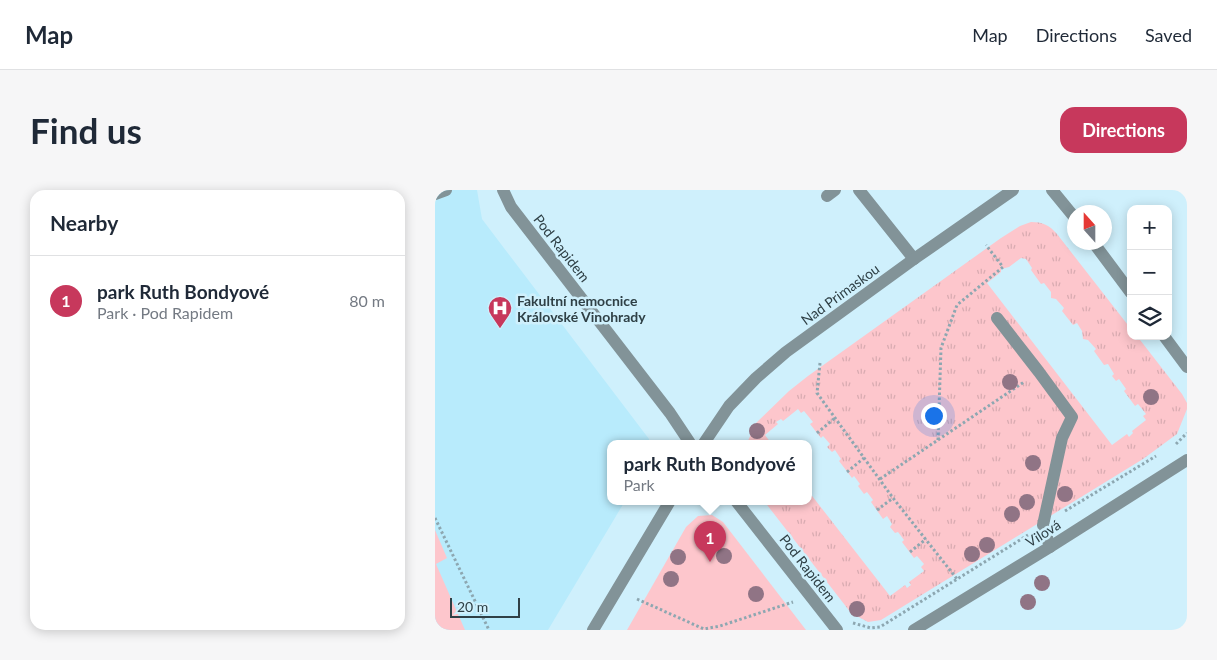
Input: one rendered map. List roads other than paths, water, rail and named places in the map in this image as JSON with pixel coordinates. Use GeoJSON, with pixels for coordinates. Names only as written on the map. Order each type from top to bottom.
{"type":"FeatureCollection","features":[{"type":"Feature","properties":{"kind":"street"},"geometry":{"type":"LineString","coordinates":[[435,194],[446,190]]}},
{"type":"Feature","properties":{"kind":"street","name":"Pod Rapidem"},"geometry":{"type":"LineString","coordinates":[[503,190],[511,206],[670,413],[688,440]]}},
{"type":"Feature","properties":{"kind":"street"},"geometry":{"type":"LineString","coordinates":[[859,190],[914,259]]}},
{"type":"Feature","properties":{"kind":"street","name":"Nad Primaskou"},"geometry":{"type":"LineString","coordinates":[[707,440],[729,406],[756,378],[786,352],[1013,190]]}},
{"type":"Feature","properties":{"kind":"street"},"geometry":{"type":"LineString","coordinates":[[1052,190],[1067,208]]}},
{"type":"Feature","properties":{"kind":"street"},"geometry":{"type":"LineString","coordinates":[[1099,250],[1127,288]]}},
{"type":"Feature","properties":{"kind":"street"},"geometry":{"type":"LineString","coordinates":[[997,318],[1072,417],[1061,438],[1043,525],[1050,546]]}},
{"type":"Feature","properties":{"kind":"street"},"geometry":{"type":"LineString","coordinates":[[1167,340],[1187,367]]}},
{"type":"Feature","properties":{"kind":"street","name":"Vilová"},"geometry":{"type":"LineString","coordinates":[[914,630],[1187,460]]}},
{"type":"Feature","properties":{"kind":"street"},"geometry":{"type":"LineString","coordinates":[[593,630],[667,505]]}},
{"type":"Feature","properties":{"kind":"street","name":"Pod Rapidem"},"geometry":{"type":"LineString","coordinates":[[739,505],[837,630]]}},
{"type":"Feature","properties":{"kind":"place","name":"Fakultní nemocnice Královské Vinohrady"},"geometry":{"type":"Point","coordinates":[500,329]}},
{"type":"Feature","properties":{"kind":"place","name":"park Ruth Bondyové"},"geometry":{"type":"Point","coordinates":[710,562]}}]}
